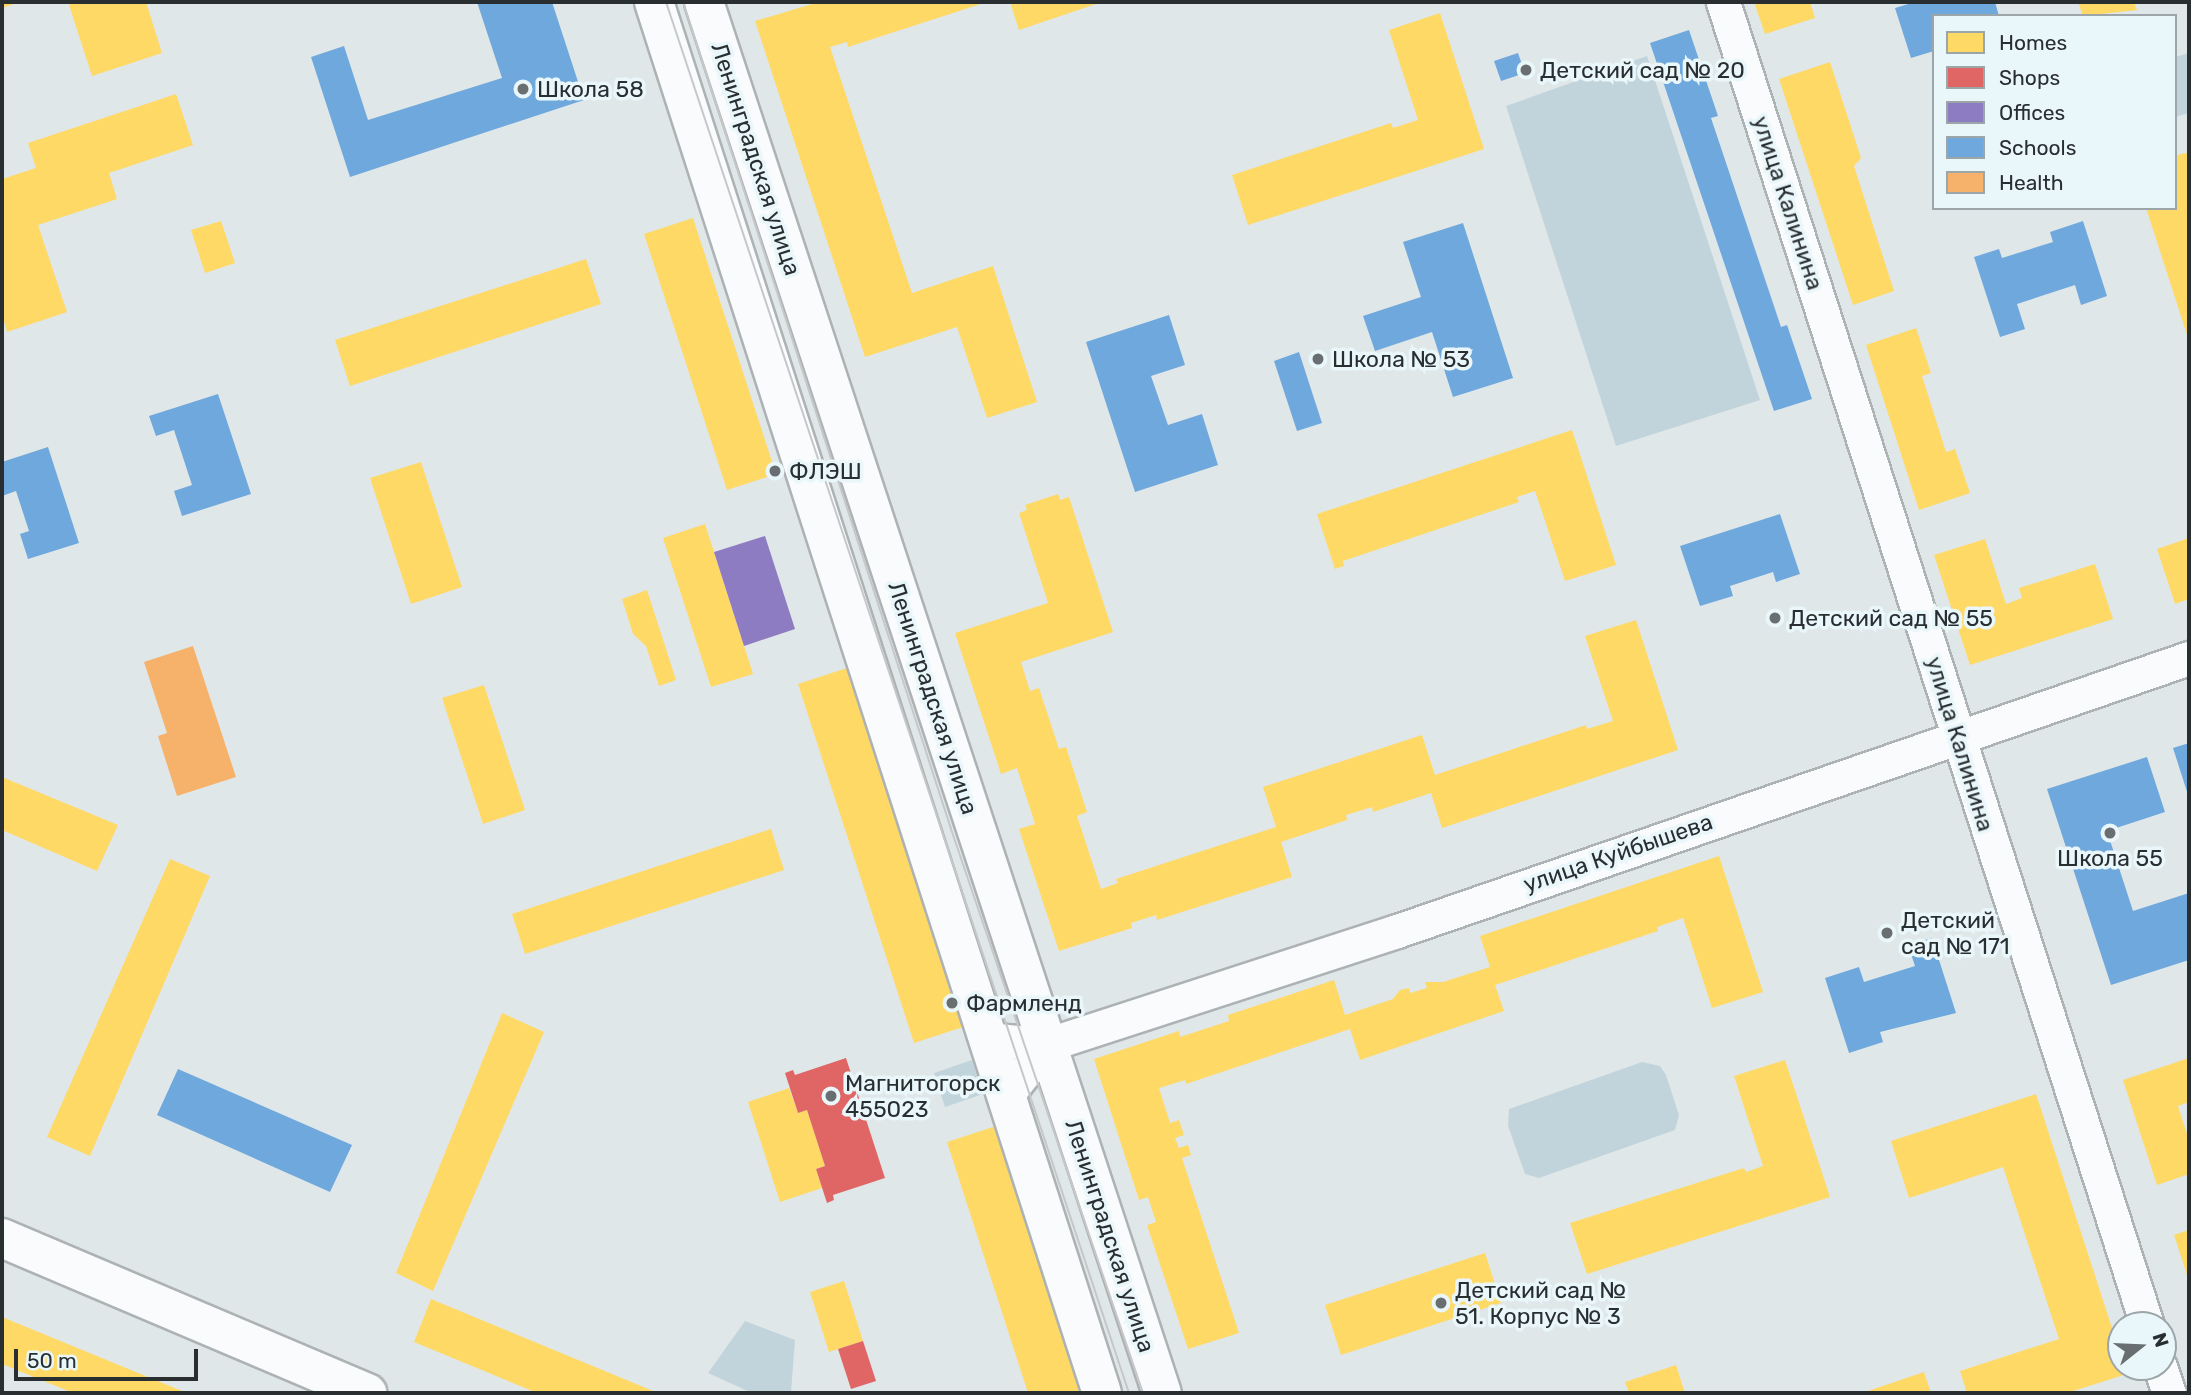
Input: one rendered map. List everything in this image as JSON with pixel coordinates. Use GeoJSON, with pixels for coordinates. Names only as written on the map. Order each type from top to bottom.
{"type":"FeatureCollection","features":[{"type":"Feature","properties":{"kind":"main road"},"geometry":{"type":"LineString","coordinates":[[654,2],[1102,1393]]}},
{"type":"Feature","properties":{"kind":"main road","name":"Ленинградская улица"},"geometry":{"type":"LineString","coordinates":[[704,2],[1163,1393]]}},
{"type":"Feature","properties":{"kind":"main road"},"geometry":{"type":"LineString","coordinates":[[2,1238],[368,1393]]}},
{"type":"Feature","properties":{"kind":"street","name":"улица Калинина"},"geometry":{"type":"LineString","coordinates":[[1723,2],[2142,1311]]}},
{"type":"Feature","properties":{"kind":"street","name":"улица Куйбышева"},"geometry":{"type":"LineString","coordinates":[[988,1039],[1046,1045],[1397,931],[2189,658]]}},
{"type":"Feature","properties":{"kind":"street"},"geometry":{"type":"LineString","coordinates":[[1006,1096],[1046,1045]]}},
{"type":"Feature","properties":{"kind":"shaded area"},"geometry":{"type":"Polygon","coordinates":[[[2189,53],[2189,113],[2177,116],[2177,56],[2189,53]]]}},
{"type":"Feature","properties":{"kind":"shaded area"},"geometry":{"type":"Polygon","coordinates":[[[1647,56],[1760,400],[1616,446],[1506,106],[1647,56]]]}},
{"type":"Feature","properties":{"kind":"shaded area"},"geometry":{"type":"Polygon","coordinates":[[[972,1060],[983,1094],[945,1107],[934,1073],[972,1060]]]}},
{"type":"Feature","properties":{"kind":"shaded area"},"geometry":{"type":"Polygon","coordinates":[[[1642,1062],[1660,1066],[1666,1075],[1679,1115],[1675,1130],[1539,1178],[1525,1174],[1508,1126],[1509,1109],[1642,1062]]]}},
{"type":"Feature","properties":{"kind":"shaded area"},"geometry":{"type":"Polygon","coordinates":[[[745,1321],[795,1340],[791,1393],[752,1393],[708,1373],[745,1321]]]}},
{"type":"Feature","properties":{"kind":"building: Homes"},"geometry":{"type":"Polygon","coordinates":[[[2,2],[21,2],[2,8],[2,2]]]}},
{"type":"Feature","properties":{"kind":"building: Homes"},"geometry":{"type":"Polygon","coordinates":[[[68,2],[146,2],[162,53],[92,76],[68,2]]]}},
{"type":"Feature","properties":{"kind":"building: Homes"},"geometry":{"type":"Polygon","coordinates":[[[819,2],[987,2],[848,47],[847,42],[830,47],[912,293],[993,266],[1037,402],[987,418],[957,327],[865,357],[755,21],[819,2]]]}},
{"type":"Feature","properties":{"kind":"building: Homes"},"geometry":{"type":"Polygon","coordinates":[[[1010,2],[1102,2],[1019,30],[1010,2]]]}},
{"type":"Feature","properties":{"kind":"building: Homes"},"geometry":{"type":"Polygon","coordinates":[[[1754,2],[1810,2],[1815,18],[1765,34],[1754,2]]]}},
{"type":"Feature","properties":{"kind":"building: Homes"},"geometry":{"type":"Polygon","coordinates":[[[2078,2],[2134,2],[2137,10],[2101,14],[2082,14],[2078,2]]]}},
{"type":"Feature","properties":{"kind":"building: Homes"},"geometry":{"type":"Polygon","coordinates":[[[1440,13],[1484,149],[1248,225],[1232,175],[1391,123],[1393,128],[1418,120],[1389,30],[1440,13]]]}},
{"type":"Feature","properties":{"kind":"building: Homes"},"geometry":{"type":"Polygon","coordinates":[[[1830,62],[1861,158],[1854,166],[1894,291],[1853,305],[1779,79],[1830,62]]]}},
{"type":"Feature","properties":{"kind":"building: Homes"},"geometry":{"type":"Polygon","coordinates":[[[176,94],[193,145],[109,173],[117,199],[38,225],[67,312],[7,332],[2,314],[2,179],[36,168],[28,143],[176,94]]]}},
{"type":"Feature","properties":{"kind":"building: Homes"},"geometry":{"type":"Polygon","coordinates":[[[2189,154],[2189,341],[2147,210],[2177,210],[2177,155],[2189,154]]]}},
{"type":"Feature","properties":{"kind":"building: Homes"},"geometry":{"type":"Polygon","coordinates":[[[693,218],[776,474],[727,490],[644,234],[693,218]]]}},
{"type":"Feature","properties":{"kind":"building: Homes"},"geometry":{"type":"Polygon","coordinates":[[[221,221],[235,263],[205,273],[191,230],[221,221]]]}},
{"type":"Feature","properties":{"kind":"building: Homes"},"geometry":{"type":"Polygon","coordinates":[[[586,259],[601,304],[350,386],[335,340],[586,259]]]}},
{"type":"Feature","properties":{"kind":"building: Homes"},"geometry":{"type":"Polygon","coordinates":[[[1916,328],[1931,373],[1922,376],[1946,452],[1955,449],[1970,493],[1919,510],[1866,345],[1916,328]]]}},
{"type":"Feature","properties":{"kind":"building: Homes"},"geometry":{"type":"Polygon","coordinates":[[[1572,430],[1616,565],[1565,581],[1535,491],[1517,497],[1519,502],[1343,561],[1344,566],[1335,569],[1317,514],[1572,430]]]}},
{"type":"Feature","properties":{"kind":"building: Homes"},"geometry":{"type":"Polygon","coordinates":[[[421,462],[462,587],[411,604],[370,478],[421,462]]]}},
{"type":"Feature","properties":{"kind":"building: Homes"},"geometry":{"type":"Polygon","coordinates":[[[1058,494],[1060,500],[1069,497],[1113,632],[1021,662],[1030,691],[1039,688],[1059,749],[1066,747],[1087,812],[1077,816],[1101,889],[1118,883],[1116,879],[1276,827],[1263,787],[1422,735],[1435,775],[1586,725],[1587,729],[1613,721],[1585,636],[1636,620],[1678,750],[1442,828],[1431,793],[1373,812],[1372,807],[1346,815],[1347,820],[1281,842],[1292,877],[1157,920],[1156,915],[1131,923],[1132,928],[1059,951],[1019,829],[1035,824],[1017,768],[1001,774],[955,633],[1048,603],[1019,513],[1027,510],[1025,505],[1058,494]]]}},
{"type":"Feature","properties":{"kind":"building: Homes"},"geometry":{"type":"Polygon","coordinates":[[[705,524],[753,674],[711,687],[663,538],[705,524]]]}},
{"type":"Feature","properties":{"kind":"building: Homes"},"geometry":{"type":"Polygon","coordinates":[[[2189,538],[2189,599],[2175,604],[2157,549],[2189,538]]]}},
{"type":"Feature","properties":{"kind":"building: Homes"},"geometry":{"type":"Polygon","coordinates":[[[1985,539],[2006,604],[2022,598],[2019,588],[2095,564],[2113,619],[1970,665],[1934,555],[1985,539]]]}},
{"type":"Feature","properties":{"kind":"building: Homes"},"geometry":{"type":"Polygon","coordinates":[[[647,590],[676,680],[659,686],[646,646],[633,634],[622,599],[647,590]]]}},
{"type":"Feature","properties":{"kind":"building: Homes"},"geometry":{"type":"Polygon","coordinates":[[[847,668],[963,1027],[914,1043],[798,684],[847,668]]]}},
{"type":"Feature","properties":{"kind":"building: Homes"},"geometry":{"type":"Polygon","coordinates":[[[484,685],[525,810],[483,824],[442,698],[484,685]]]}},
{"type":"Feature","properties":{"kind":"building: Homes"},"geometry":{"type":"Polygon","coordinates":[[[2,777],[118,825],[97,871],[2,830],[2,777]]]}},
{"type":"Feature","properties":{"kind":"building: Homes"},"geometry":{"type":"Polygon","coordinates":[[[771,829],[784,870],[525,954],[512,914],[771,829]]]}},
{"type":"Feature","properties":{"kind":"building: Homes"},"geometry":{"type":"Polygon","coordinates":[[[1719,856],[1763,992],[1712,1008],[1683,918],[1657,927],[1658,931],[1495,985],[1504,1011],[1360,1060],[1350,1029],[1186,1084],[1185,1080],[1159,1088],[1170,1123],[1179,1120],[1184,1135],[1175,1138],[1179,1148],[1188,1145],[1191,1155],[1182,1158],[1239,1333],[1188,1349],[1147,1225],[1156,1222],[1148,1197],[1139,1200],[1094,1059],[1179,1031],[1180,1037],[1229,1021],[1228,1015],[1334,980],[1345,1015],[1393,999],[1400,990],[1409,988],[1410,993],[1427,988],[1425,982],[1443,982],[1490,967],[1480,936],[1719,856]]]}},
{"type":"Feature","properties":{"kind":"building: Homes"},"geometry":{"type":"Polygon","coordinates":[[[170,859],[210,876],[90,1156],[47,1137],[170,859]]]}},
{"type":"Feature","properties":{"kind":"building: Homes"},"geometry":{"type":"Polygon","coordinates":[[[502,1013],[544,1032],[433,1291],[396,1273],[502,1013]]]}},
{"type":"Feature","properties":{"kind":"building: Homes"},"geometry":{"type":"Polygon","coordinates":[[[2189,1058],[2189,1102],[2178,1106],[2189,1140],[2189,1174],[2157,1185],[2123,1080],[2189,1058]]]}},
{"type":"Feature","properties":{"kind":"building: Homes"},"geometry":{"type":"Polygon","coordinates":[[[1785,1060],[1830,1197],[1587,1274],[1570,1223],[1744,1168],[1746,1172],[1763,1166],[1734,1076],[1785,1060]]]}},
{"type":"Feature","properties":{"kind":"building: Homes"},"geometry":{"type":"Polygon","coordinates":[[[789,1088],[798,1113],[807,1110],[825,1166],[816,1169],[822,1188],[780,1202],[748,1102],[789,1088]]]}},
{"type":"Feature","properties":{"kind":"building: Homes"},"geometry":{"type":"Polygon","coordinates":[[[2036,1094],[2107,1312],[2107,1380],[2067,1393],[1967,1393],[1960,1371],[2059,1339],[2003,1167],[1909,1198],[1891,1141],[2036,1094]]]}},
{"type":"Feature","properties":{"kind":"building: Homes"},"geometry":{"type":"Polygon","coordinates":[[[996,1126],[1082,1393],[1028,1393],[947,1142],[996,1126]]]}},
{"type":"Feature","properties":{"kind":"building: Homes"},"geometry":{"type":"Polygon","coordinates":[[[2189,1230],[2189,1281],[2174,1235],[2189,1230]]]}},
{"type":"Feature","properties":{"kind":"building: Homes"},"geometry":{"type":"Polygon","coordinates":[[[1485,1253],[1501,1303],[1341,1355],[1325,1305],[1485,1253]]]}},
{"type":"Feature","properties":{"kind":"building: Homes"},"geometry":{"type":"Polygon","coordinates":[[[844,1281],[863,1341],[829,1352],[810,1292],[844,1281]]]}},
{"type":"Feature","properties":{"kind":"building: Homes"},"geometry":{"type":"Polygon","coordinates":[[[431,1299],[658,1393],[537,1393],[414,1342],[431,1299]]]}},
{"type":"Feature","properties":{"kind":"building: Homes"},"geometry":{"type":"Polygon","coordinates":[[[2,1317],[187,1393],[73,1393],[2,1364],[2,1317]]]}},
{"type":"Feature","properties":{"kind":"building: Homes"},"geometry":{"type":"Polygon","coordinates":[[[1676,1365],[1685,1393],[1629,1393],[1625,1382],[1676,1365]]]}},
{"type":"Feature","properties":{"kind":"building: Homes"},"geometry":{"type":"Polygon","coordinates":[[[1924,1372],[1931,1393],[1862,1393],[1924,1372]]]}},
{"type":"Feature","properties":{"kind":"building: Shops"},"geometry":{"type":"Polygon","coordinates":[[[846,1058],[885,1178],[833,1195],[834,1200],[827,1203],[816,1169],[825,1166],[807,1110],[798,1113],[785,1073],[793,1070],[795,1075],[846,1058]]]}},
{"type":"Feature","properties":{"kind":"building: Shops"},"geometry":{"type":"Polygon","coordinates":[[[863,1341],[876,1381],[851,1389],[838,1349],[863,1341]]]}},
{"type":"Feature","properties":{"kind":"building: Offices"},"geometry":{"type":"Polygon","coordinates":[[[765,536],[795,629],[744,646],[714,552],[765,536]]]}},
{"type":"Feature","properties":{"kind":"building: Schools","name":"Школа 58"},"geometry":{"type":"Polygon","coordinates":[[[477,2],[552,2],[584,100],[350,177],[311,57],[344,46],[368,120],[502,78],[477,2]]]}},
{"type":"Feature","properties":{"kind":"building: Schools"},"geometry":{"type":"Polygon","coordinates":[[[1915,2],[1995,2],[1998,14],[1932,14],[1932,52],[1911,58],[1895,8],[1915,2]]]}},
{"type":"Feature","properties":{"kind":"building: Schools"},"geometry":{"type":"Polygon","coordinates":[[[1689,30],[1718,116],[1711,118],[1781,327],[1787,325],[1812,399],[1774,411],[1650,43],[1689,30]]]}},
{"type":"Feature","properties":{"kind":"building: Schools"},"geometry":{"type":"Polygon","coordinates":[[[1518,53],[1525,73],[1501,81],[1494,61],[1518,53]]]}},
{"type":"Feature","properties":{"kind":"building: Schools"},"geometry":{"type":"Polygon","coordinates":[[[2083,221],[2107,296],[2081,305],[2075,285],[2017,304],[2025,329],[2000,337],[1974,257],[1999,249],[2002,258],[2053,242],[2050,232],[2083,221]]]}},
{"type":"Feature","properties":{"kind":"building: Schools"},"geometry":{"type":"Polygon","coordinates":[[[1463,223],[1513,378],[1453,397],[1432,332],[1375,351],[1363,316],[1421,297],[1403,242],[1463,223]]]}},
{"type":"Feature","properties":{"kind":"building: Schools"},"geometry":{"type":"Polygon","coordinates":[[[1169,315],[1185,365],[1151,376],[1168,425],[1202,414],[1218,465],[1135,492],[1086,342],[1169,315]]]}},
{"type":"Feature","properties":{"kind":"building: Schools"},"geometry":{"type":"Polygon","coordinates":[[[1299,352],[1322,423],[1297,431],[1274,361],[1299,352]]]}},
{"type":"Feature","properties":{"kind":"building: Schools"},"geometry":{"type":"Polygon","coordinates":[[[218,394],[251,494],[182,516],[174,491],[192,485],[174,430],[156,436],[149,416],[218,394]]]}},
{"type":"Feature","properties":{"kind":"building: Schools"},"geometry":{"type":"Polygon","coordinates":[[[48,447],[79,543],[28,559],[20,534],[29,531],[16,491],[2,496],[2,462],[48,447]]]}},
{"type":"Feature","properties":{"kind":"building: Schools"},"geometry":{"type":"Polygon","coordinates":[[[1780,514],[1800,574],[1776,582],[1773,572],[1730,586],[1733,596],[1700,606],[1680,546],[1780,514]]]}},
{"type":"Feature","properties":{"kind":"building: Schools"},"geometry":{"type":"Polygon","coordinates":[[[2189,743],[2189,798],[2173,748],[2189,743]]]}},
{"type":"Feature","properties":{"kind":"building: Schools"},"geometry":{"type":"Polygon","coordinates":[[[2147,757],[2165,812],[2107,831],[2133,911],[2189,893],[2189,960],[2111,985],[2047,789],[2147,757]]]}},
{"type":"Feature","properties":{"kind":"building: Schools"},"geometry":{"type":"Polygon","coordinates":[[[1932,938],[1956,1013],[1880,1032],[1883,1042],[1849,1053],[1825,978],[1859,967],[1864,982],[1915,966],[1908,945],[1932,938]]]}},
{"type":"Feature","properties":{"kind":"building: Schools"},"geometry":{"type":"Polygon","coordinates":[[[178,1069],[352,1145],[330,1192],[157,1115],[178,1069]]]}},
{"type":"Feature","properties":{"kind":"building: Health"},"geometry":{"type":"Polygon","coordinates":[[[193,646],[236,777],[177,796],[158,736],[167,733],[144,662],[193,646]]]}},
{"type":"Feature","properties":{"kind":"tram line"},"geometry":{"type":"LineString","coordinates":[[666,2],[1129,1393]]}},
{"type":"Feature","properties":{"kind":"tram line"},"geometry":{"type":"LineString","coordinates":[[683,2],[951,829],[1143,1393]]}},
{"type":"Feature","properties":{"kind":"place","name":"Детский сад № 20"},"geometry":{"type":"Point","coordinates":[1526,70]}},
{"type":"Feature","properties":{"kind":"place","name":"Школа 58"},"geometry":{"type":"Point","coordinates":[523,89]}},
{"type":"Feature","properties":{"kind":"place","name":"Школа № 53"},"geometry":{"type":"Point","coordinates":[1318,359]}},
{"type":"Feature","properties":{"kind":"place","name":"ФЛЭШ"},"geometry":{"type":"Point","coordinates":[775,471]}},
{"type":"Feature","properties":{"kind":"place","name":"Детский сад № 55"},"geometry":{"type":"Point","coordinates":[1775,618]}},
{"type":"Feature","properties":{"kind":"place","name":"Школа 55"},"geometry":{"type":"Point","coordinates":[2110,833]}},
{"type":"Feature","properties":{"kind":"place","name":"Детский сад № 171"},"geometry":{"type":"Point","coordinates":[1887,933]}},
{"type":"Feature","properties":{"kind":"place","name":"Фармленд"},"geometry":{"type":"Point","coordinates":[952,1003]}},
{"type":"Feature","properties":{"kind":"place","name":"Магнитогорск 455023"},"geometry":{"type":"Point","coordinates":[831,1096]}},
{"type":"Feature","properties":{"kind":"place","name":"Детский сад № 51. Корпус № 3"},"geometry":{"type":"Point","coordinates":[1441,1303]}}]}
